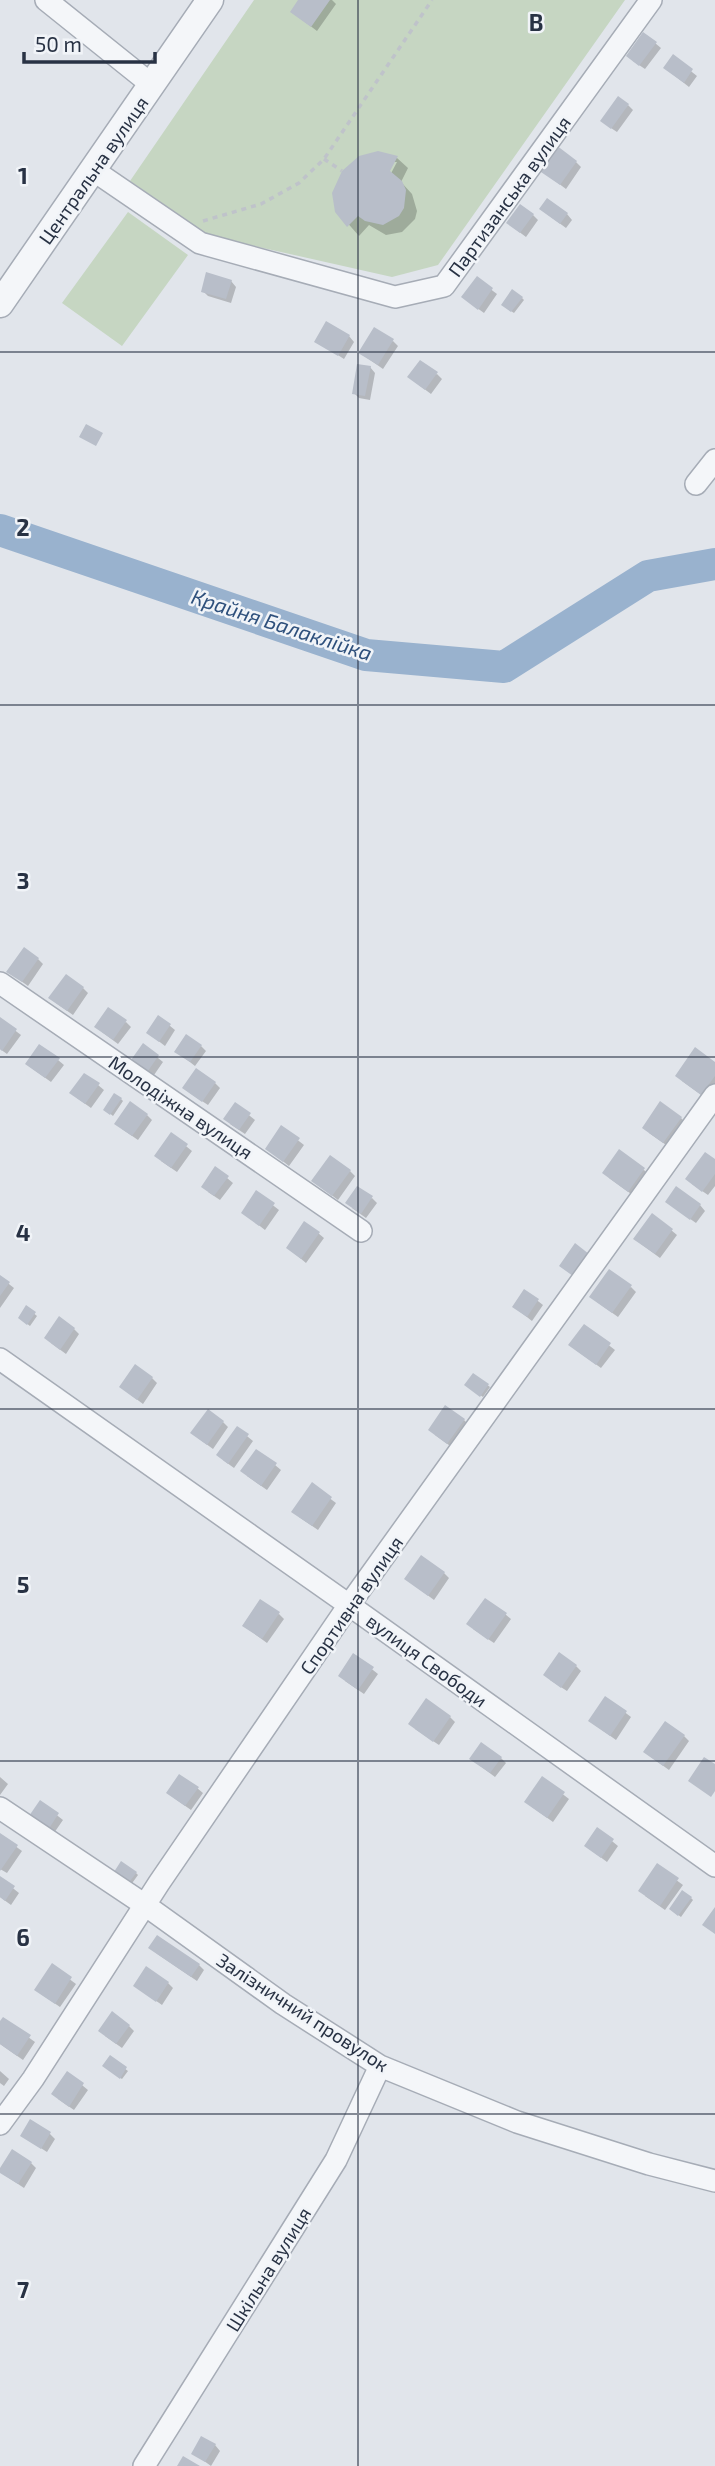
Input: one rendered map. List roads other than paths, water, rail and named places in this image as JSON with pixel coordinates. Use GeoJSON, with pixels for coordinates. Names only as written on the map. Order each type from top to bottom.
{"type":"FeatureCollection","features":[{"type":"Feature","properties":{"kind":"street"},"geometry":{"type":"LineString","coordinates":[[46,0],[152,85]]}},
{"type":"Feature","properties":{"kind":"street","name":"Центральна вулиця"},"geometry":{"type":"LineString","coordinates":[[0,304],[210,0]]}},
{"type":"Feature","properties":{"kind":"street","name":"Партизанська вулиця"},"geometry":{"type":"LineString","coordinates":[[93,170],[200,243],[395,297],[444,286],[651,0]]}},
{"type":"Feature","properties":{"kind":"street"},"geometry":{"type":"LineString","coordinates":[[696,484],[715,460]]}},
{"type":"Feature","properties":{"kind":"street","name":"Молодіжна вулиця"},"geometry":{"type":"LineString","coordinates":[[0,983],[361,1231]]}},
{"type":"Feature","properties":{"kind":"street","name":"Спортивна вулиця"},"geometry":{"type":"LineString","coordinates":[[0,2124],[33,2079],[145,1905],[349,1605],[715,1095]]}},
{"type":"Feature","properties":{"kind":"street","name":"вулиця Свободи"},"geometry":{"type":"LineString","coordinates":[[0,1359],[715,1866]]}},
{"type":"Feature","properties":{"kind":"street","name":"Залізничний провулок"},"geometry":{"type":"LineString","coordinates":[[0,1808],[145,1905],[283,2004],[380,2066],[517,2122],[649,2164],[715,2181]]}},
{"type":"Feature","properties":{"kind":"street","name":"Шкільна вулиця"},"geometry":{"type":"LineString","coordinates":[[144,2466],[336,2160],[380,2066]]}},
{"type":"Feature","properties":{"kind":"waterway","name":"Крайня Балаклійка"},"geometry":{"type":"LineString","coordinates":[[0,530],[366,655],[504,667],[648,576],[715,564]]}}]}
